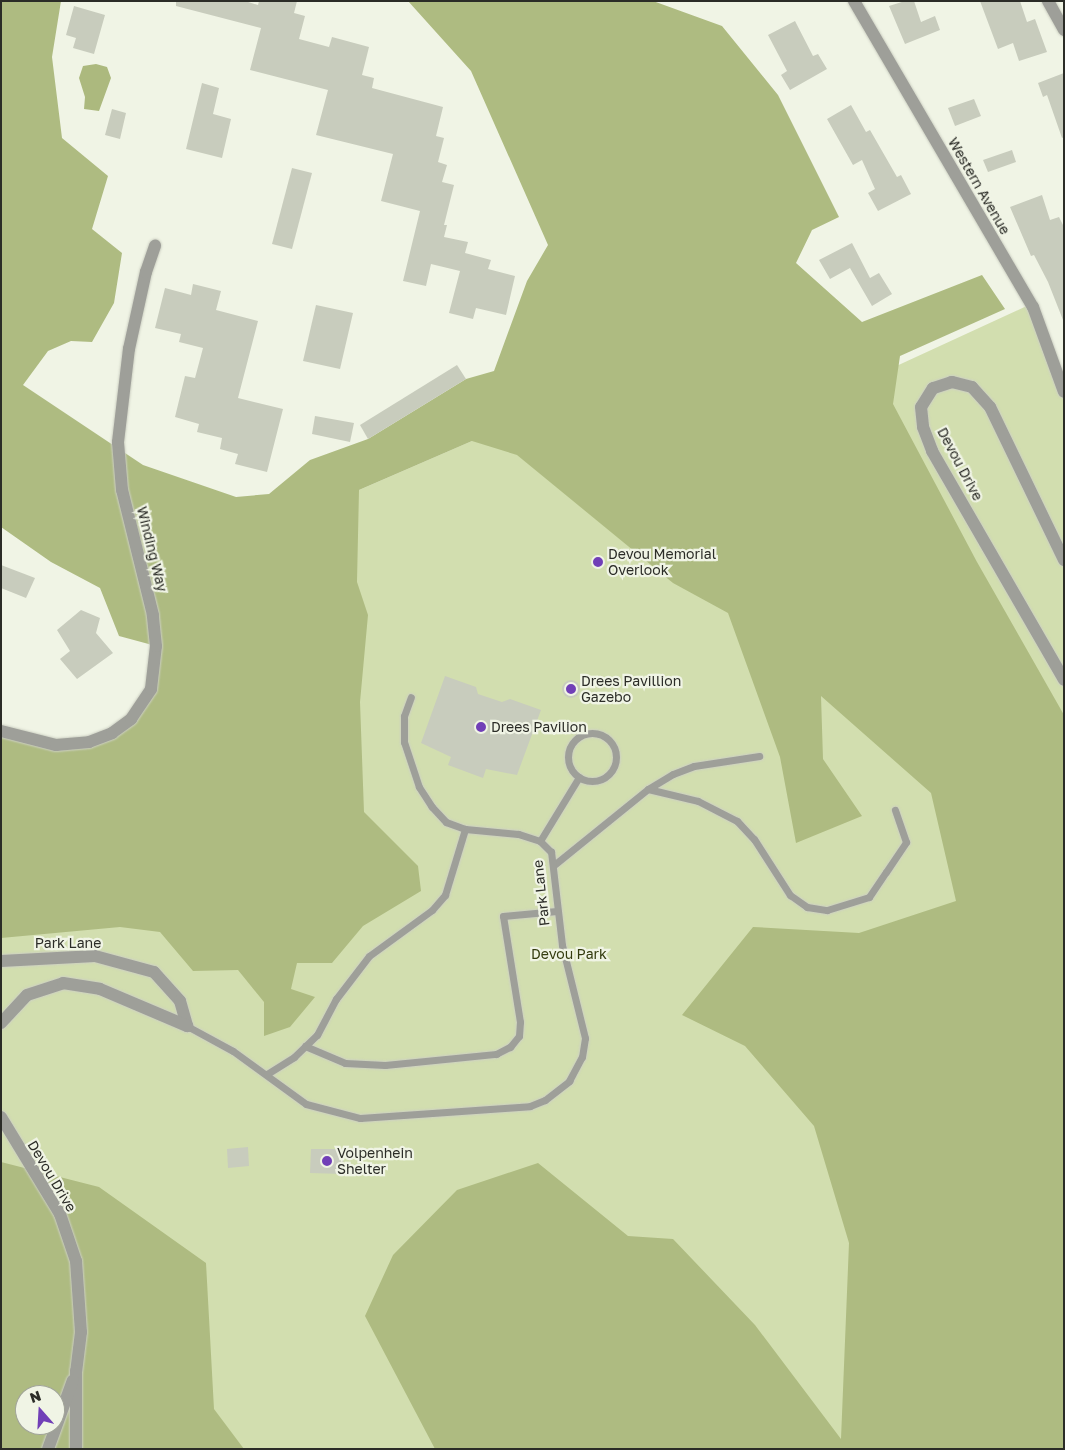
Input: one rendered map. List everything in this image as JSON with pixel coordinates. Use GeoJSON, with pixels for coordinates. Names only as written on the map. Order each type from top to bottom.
{"type":"FeatureCollection","features":[{"type":"Feature","properties":{"kind":"street","name":"Western Avenue"},"geometry":{"type":"LineString","coordinates":[[854,1],[1033,307],[1064,392]]}},
{"type":"Feature","properties":{"kind":"street"},"geometry":{"type":"LineString","coordinates":[[1048,1],[1064,30]]}},
{"type":"Feature","properties":{"kind":"street","name":"Winding Way"},"geometry":{"type":"LineString","coordinates":[[1,731],[56,745],[95,741],[112,733],[131,719],[151,689],[156,646],[153,615],[122,490],[118,442],[129,349],[146,272],[155,246]]}},
{"type":"Feature","properties":{"kind":"street","name":"Devou Drive"},"geometry":{"type":"LineString","coordinates":[[1064,560],[990,407],[972,387],[952,382],[933,388],[922,407],[923,427],[932,451],[1064,680]]}},
{"type":"Feature","properties":{"kind":"street","name":"Park Lane"},"geometry":{"type":"LineString","coordinates":[[1,961],[94,956],[154,972],[180,1001],[187,1026]]}},
{"type":"Feature","properties":{"kind":"street"},"geometry":{"type":"LineString","coordinates":[[1,1023],[27,995],[63,983],[100,989],[187,1026]]}},
{"type":"Feature","properties":{"kind":"street","name":"Devou Drive"},"geometry":{"type":"LineString","coordinates":[[1,1117],[60,1214],[73,1248],[81,1332],[76,1371],[76,1449]]}},
{"type":"Feature","properties":{"kind":"street","name":"Devou Drive"},"geometry":{"type":"LineString","coordinates":[[48,1449],[76,1371]]}},
{"type":"Feature","properties":{"kind":"lane"},"geometry":{"type":"LineString","coordinates":[[267,1074],[305,1046],[326,1021],[351,976],[369,956],[432,910],[445,895],[465,829],[446,822],[419,786],[404,742],[404,716],[411,697]]}},
{"type":"Feature","properties":{"kind":"lane"},"geometry":{"type":"LineString","coordinates":[[586,733],[602,734],[613,744],[616,752],[614,768],[609,774],[595,781],[579,777],[573,772],[568,757],[573,742],[586,733]]}},
{"type":"Feature","properties":{"kind":"lane"},"geometry":{"type":"LineString","coordinates":[[554,864],[648,789],[694,766],[759,756]]}},
{"type":"Feature","properties":{"kind":"lane"},"geometry":{"type":"LineString","coordinates":[[540,841],[579,777]]}},
{"type":"Feature","properties":{"kind":"lane"},"geometry":{"type":"LineString","coordinates":[[648,789],[698,801],[737,820],[754,840],[790,895],[807,907],[827,910],[869,897],[906,842],[895,810]]}},
{"type":"Feature","properties":{"kind":"lane","name":"Park Lane"},"geometry":{"type":"LineString","coordinates":[[187,1026],[267,1074],[306,1104],[360,1118],[508,1109],[545,1100],[569,1081],[582,1057],[585,1038],[557,911],[554,864],[551,852],[540,841],[500,831],[465,829]]}},
{"type":"Feature","properties":{"kind":"lane"},"geometry":{"type":"LineString","coordinates":[[305,1046],[346,1063],[385,1065],[496,1054],[510,1047],[519,1036],[520,1022],[503,916],[557,911]]}},
{"type":"Feature","properties":{"kind":"green space","name":"Devou Park"},"geometry":{"type":"Polygon","coordinates":[[[792,302],[853,386],[1031,304],[1064,392],[1064,1449],[1,1449],[1,731],[82,744],[131,719],[153,676],[145,583],[792,302]]]}},
{"type":"Feature","properties":{"kind":"shaded area"},"geometry":{"type":"Polygon","coordinates":[[[1,1],[61,1],[52,57],[62,138],[108,176],[92,229],[122,253],[114,303],[92,342],[71,341],[48,351],[23,385],[143,465],[236,497],[269,494],[310,460],[368,439],[466,379],[494,371],[527,281],[548,245],[471,71],[408,1],[653,1],[722,26],[778,95],[839,217],[812,230],[796,263],[862,322],[982,275],[1005,309],[900,356],[893,404],[977,562],[1064,715],[1064,1449],[435,1449],[365,1316],[393,1255],[457,1190],[538,1163],[628,1236],[673,1239],[755,1325],[841,1439],[849,1243],[814,1126],[745,1046],[682,1015],[753,927],[859,933],[956,901],[931,793],[821,696],[823,759],[862,816],[796,843],[780,757],[728,613],[673,583],[517,455],[472,441],[359,490],[357,582],[368,615],[360,702],[364,812],[418,866],[421,891],[363,926],[332,963],[297,963],[291,989],[315,997],[290,1027],[264,1036],[264,1002],[238,970],[193,971],[160,932],[120,927],[1,938],[1,731],[56,745],[100,739],[146,699],[156,646],[119,636],[100,588],[51,562],[1,527],[1,1]]]}},
{"type":"Feature","properties":{"kind":"shaded area"},"geometry":{"type":"Polygon","coordinates":[[[96,64],[107,67],[111,78],[99,111],[84,109],[85,97],[79,78],[83,66],[96,64]]]}},
{"type":"Feature","properties":{"kind":"shaded area"},"geometry":{"type":"Polygon","coordinates":[[[1,1162],[99,1187],[206,1263],[214,1409],[244,1449],[1,1449],[1,1162]]]}},
{"type":"Feature","properties":{"kind":"building"},"geometry":{"type":"Polygon","coordinates":[[[176,1],[245,1],[258,5],[259,1],[297,1],[294,13],[305,16],[299,39],[329,47],[332,37],[369,47],[362,75],[374,78],[372,88],[443,107],[436,136],[444,138],[438,162],[447,165],[442,182],[454,185],[444,225],[447,225],[444,237],[468,242],[465,253],[491,260],[488,269],[515,276],[506,315],[476,308],[473,319],[449,313],[460,271],[431,264],[426,286],[403,281],[420,211],[381,201],[393,154],[316,135],[328,90],[250,70],[261,28],[176,6],[176,1]]]}},
{"type":"Feature","properties":{"kind":"building"},"geometry":{"type":"Polygon","coordinates":[[[905,1],[914,1],[921,22],[935,16],[940,30],[905,44],[889,6],[905,1]]]}},
{"type":"Feature","properties":{"kind":"building"},"geometry":{"type":"Polygon","coordinates":[[[980,1],[1020,1],[1027,22],[1035,19],[1047,52],[1019,61],[1013,43],[998,49],[980,1]]]}},
{"type":"Feature","properties":{"kind":"building"},"geometry":{"type":"Polygon","coordinates":[[[74,6],[105,15],[94,54],[73,48],[76,38],[66,35],[74,6]]]}},
{"type":"Feature","properties":{"kind":"building"},"geometry":{"type":"Polygon","coordinates":[[[795,21],[813,56],[818,54],[827,69],[790,90],[781,75],[787,71],[768,35],[795,21]]]}},
{"type":"Feature","properties":{"kind":"building"},"geometry":{"type":"Polygon","coordinates":[[[1064,73],[1064,137],[1062,138],[1047,95],[1043,97],[1038,83],[1064,73]]]}},
{"type":"Feature","properties":{"kind":"building"},"geometry":{"type":"Polygon","coordinates":[[[202,83],[219,88],[213,114],[231,119],[222,158],[186,149],[202,83]]]}},
{"type":"Feature","properties":{"kind":"building"},"geometry":{"type":"Polygon","coordinates":[[[974,99],[981,116],[955,126],[948,108],[974,99]]]}},
{"type":"Feature","properties":{"kind":"building"},"geometry":{"type":"Polygon","coordinates":[[[851,105],[866,132],[870,130],[897,177],[901,175],[911,194],[878,211],[868,193],[875,189],[862,160],[853,165],[827,119],[851,105]]]}},
{"type":"Feature","properties":{"kind":"building"},"geometry":{"type":"Polygon","coordinates":[[[112,109],[126,113],[120,139],[105,135],[112,109]]]}},
{"type":"Feature","properties":{"kind":"building"},"geometry":{"type":"Polygon","coordinates":[[[1012,150],[1016,162],[988,172],[983,160],[1012,150]]]}},
{"type":"Feature","properties":{"kind":"building"},"geometry":{"type":"Polygon","coordinates":[[[292,168],[312,173],[292,249],[272,244],[292,168]]]}},
{"type":"Feature","properties":{"kind":"building"},"geometry":{"type":"Polygon","coordinates":[[[1042,195],[1050,220],[1059,217],[1064,227],[1063,320],[1048,282],[1034,255],[1031,256],[1010,207],[1042,195]]]}},
{"type":"Feature","properties":{"kind":"building"},"geometry":{"type":"Polygon","coordinates":[[[852,243],[870,278],[879,273],[892,294],[872,306],[850,268],[830,279],[819,260],[852,243]]]}},
{"type":"Feature","properties":{"kind":"building"},"geometry":{"type":"Polygon","coordinates":[[[193,284],[221,291],[216,310],[258,321],[238,398],[283,409],[267,472],[235,464],[238,454],[220,449],[222,438],[197,432],[199,424],[175,417],[185,376],[195,378],[203,348],[179,342],[181,334],[155,328],[165,288],[191,295],[193,284]]]}},
{"type":"Feature","properties":{"kind":"building"},"geometry":{"type":"Polygon","coordinates":[[[316,305],[353,313],[340,369],[303,361],[316,305]]]}},
{"type":"Feature","properties":{"kind":"building"},"geometry":{"type":"Polygon","coordinates":[[[457,365],[466,379],[368,439],[360,425],[457,365]]]}},
{"type":"Feature","properties":{"kind":"building"},"geometry":{"type":"Polygon","coordinates":[[[315,416],[354,423],[350,442],[312,434],[315,416]]]}},
{"type":"Feature","properties":{"kind":"building"},"geometry":{"type":"Polygon","coordinates":[[[1,565],[35,578],[26,598],[1,588],[1,565]]]}},
{"type":"Feature","properties":{"kind":"building"},"geometry":{"type":"Polygon","coordinates":[[[81,610],[100,618],[96,633],[113,653],[77,679],[60,659],[70,651],[57,630],[81,610]]]}},
{"type":"Feature","properties":{"kind":"building","name":"Drees Pavilion"},"geometry":{"type":"Polygon","coordinates":[[[445,676],[476,687],[478,694],[502,702],[510,699],[541,710],[517,775],[486,769],[483,778],[448,765],[451,757],[421,743],[445,676]]]}},
{"type":"Feature","properties":{"kind":"building","name":"Drees Pavillion Gazebo"},"geometry":{"type":"Polygon","coordinates":[[[571,680],[577,683],[580,689],[577,695],[571,698],[565,695],[562,689],[565,683],[571,680]]]}},
{"type":"Feature","properties":{"kind":"building"},"geometry":{"type":"Polygon","coordinates":[[[248,1147],[249,1166],[228,1168],[227,1149],[248,1147]]]}},
{"type":"Feature","properties":{"kind":"building","name":"Volpenhein Shelter"},"geometry":{"type":"Polygon","coordinates":[[[311,1149],[344,1149],[343,1174],[310,1173],[311,1149]]]}},
{"type":"Feature","properties":{"kind":"place","name":"Devou Memorial Overlook"},"geometry":{"type":"Point","coordinates":[598,562]}},
{"type":"Feature","properties":{"kind":"place","name":"Drees Pavillion Gazebo"},"geometry":{"type":"Point","coordinates":[571,689]}},
{"type":"Feature","properties":{"kind":"place","name":"Drees Pavilion"},"geometry":{"type":"Point","coordinates":[481,727]}},
{"type":"Feature","properties":{"kind":"place","name":"Volpenhein Shelter"},"geometry":{"type":"Point","coordinates":[327,1161]}}]}
